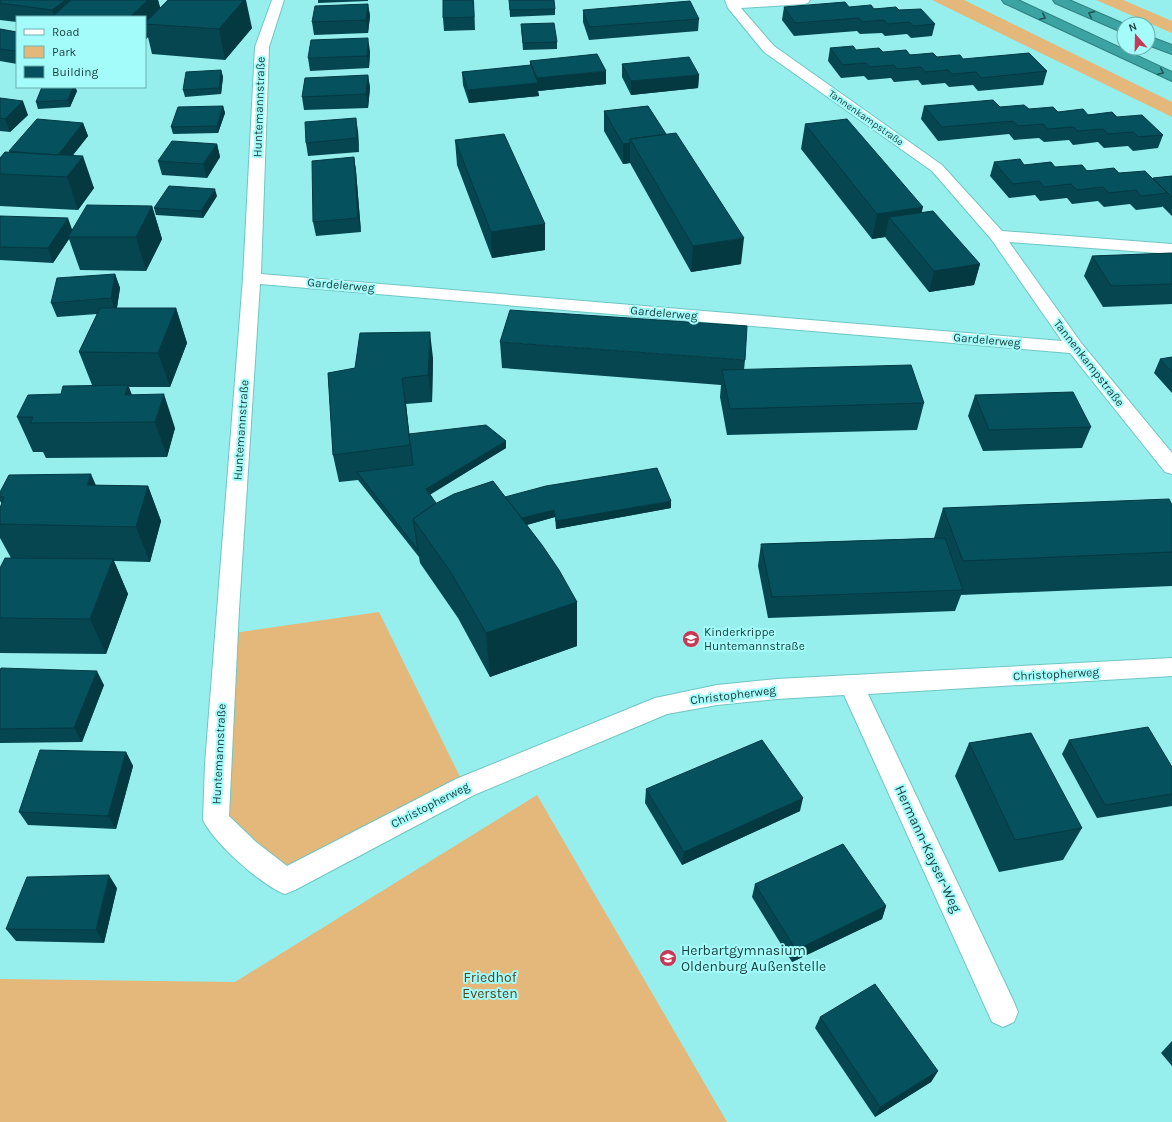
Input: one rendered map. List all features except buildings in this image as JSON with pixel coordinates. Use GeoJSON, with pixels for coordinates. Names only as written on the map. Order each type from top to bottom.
{"type":"FeatureCollection","features":[{"type":"Feature","properties":{"kind":"highway"},"geometry":{"type":"LineString","coordinates":[[1008,0],[1172,77]]}},
{"type":"Feature","properties":{"kind":"highway"},"geometry":{"type":"LineString","coordinates":[[1059,0],[1116,25]]}},
{"type":"Feature","properties":{"kind":"highway"},"geometry":{"type":"LineString","coordinates":[[1156,43],[1172,50]]}},
{"type":"Feature","properties":{"kind":"street","name":"Huntemannstraße"},"geometry":{"type":"LineString","coordinates":[[246,851],[216,820],[218,764],[252,278],[262,47],[278,0]]}},
{"type":"Feature","properties":{"kind":"street","name":"Tannenkampstraße"},"geometry":{"type":"LineString","coordinates":[[731,3],[804,0]]}},
{"type":"Feature","properties":{"kind":"street","name":"Tannenkampstraße"},"geometry":{"type":"LineString","coordinates":[[731,3],[777,55],[936,168],[997,236],[1076,348],[1172,467]]}},
{"type":"Feature","properties":{"kind":"street"},"geometry":{"type":"LineString","coordinates":[[997,236],[1172,249]]}},
{"type":"Feature","properties":{"kind":"street","name":"Gardelerweg"},"geometry":{"type":"LineString","coordinates":[[252,278],[1076,348]]}},
{"type":"Feature","properties":{"kind":"street","name":"Christopherweg"},"geometry":{"type":"LineString","coordinates":[[246,851],[285,881],[465,787],[664,705],[717,695],[777,689],[1172,667]]}},
{"type":"Feature","properties":{"kind":"street","name":"Hermann-Kayser-Weg"},"geometry":{"type":"LineString","coordinates":[[852,686],[1003,1012]]}},
{"type":"Feature","properties":{"kind":"green space"},"geometry":{"type":"Polygon","coordinates":[[[932,0],[964,0],[1172,102],[1172,117],[932,0]]]}},
{"type":"Feature","properties":{"kind":"green space"},"geometry":{"type":"Polygon","coordinates":[[[1096,0],[1123,0],[1172,21],[1172,33],[1156,26],[1156,16],[1133,16],[1096,0]]]}},
{"type":"Feature","properties":{"kind":"green space"},"geometry":{"type":"Polygon","coordinates":[[[379,612],[465,787],[285,881],[216,820],[227,634],[379,612]]]}},
{"type":"Feature","properties":{"kind":"green space","name":"Friedhof Eversten"},"geometry":{"type":"Polygon","coordinates":[[[537,795],[727,1122],[0,1122],[0,979],[235,982],[537,795]]]}},
{"type":"Feature","properties":{"kind":"place","name":"Kinderkrippe Huntemannstraße"},"geometry":{"type":"Point","coordinates":[691,639]}},
{"type":"Feature","properties":{"kind":"place","name":"Herbartgymnasium Oldenburg Außenstelle"},"geometry":{"type":"Point","coordinates":[668,958]}}]}
